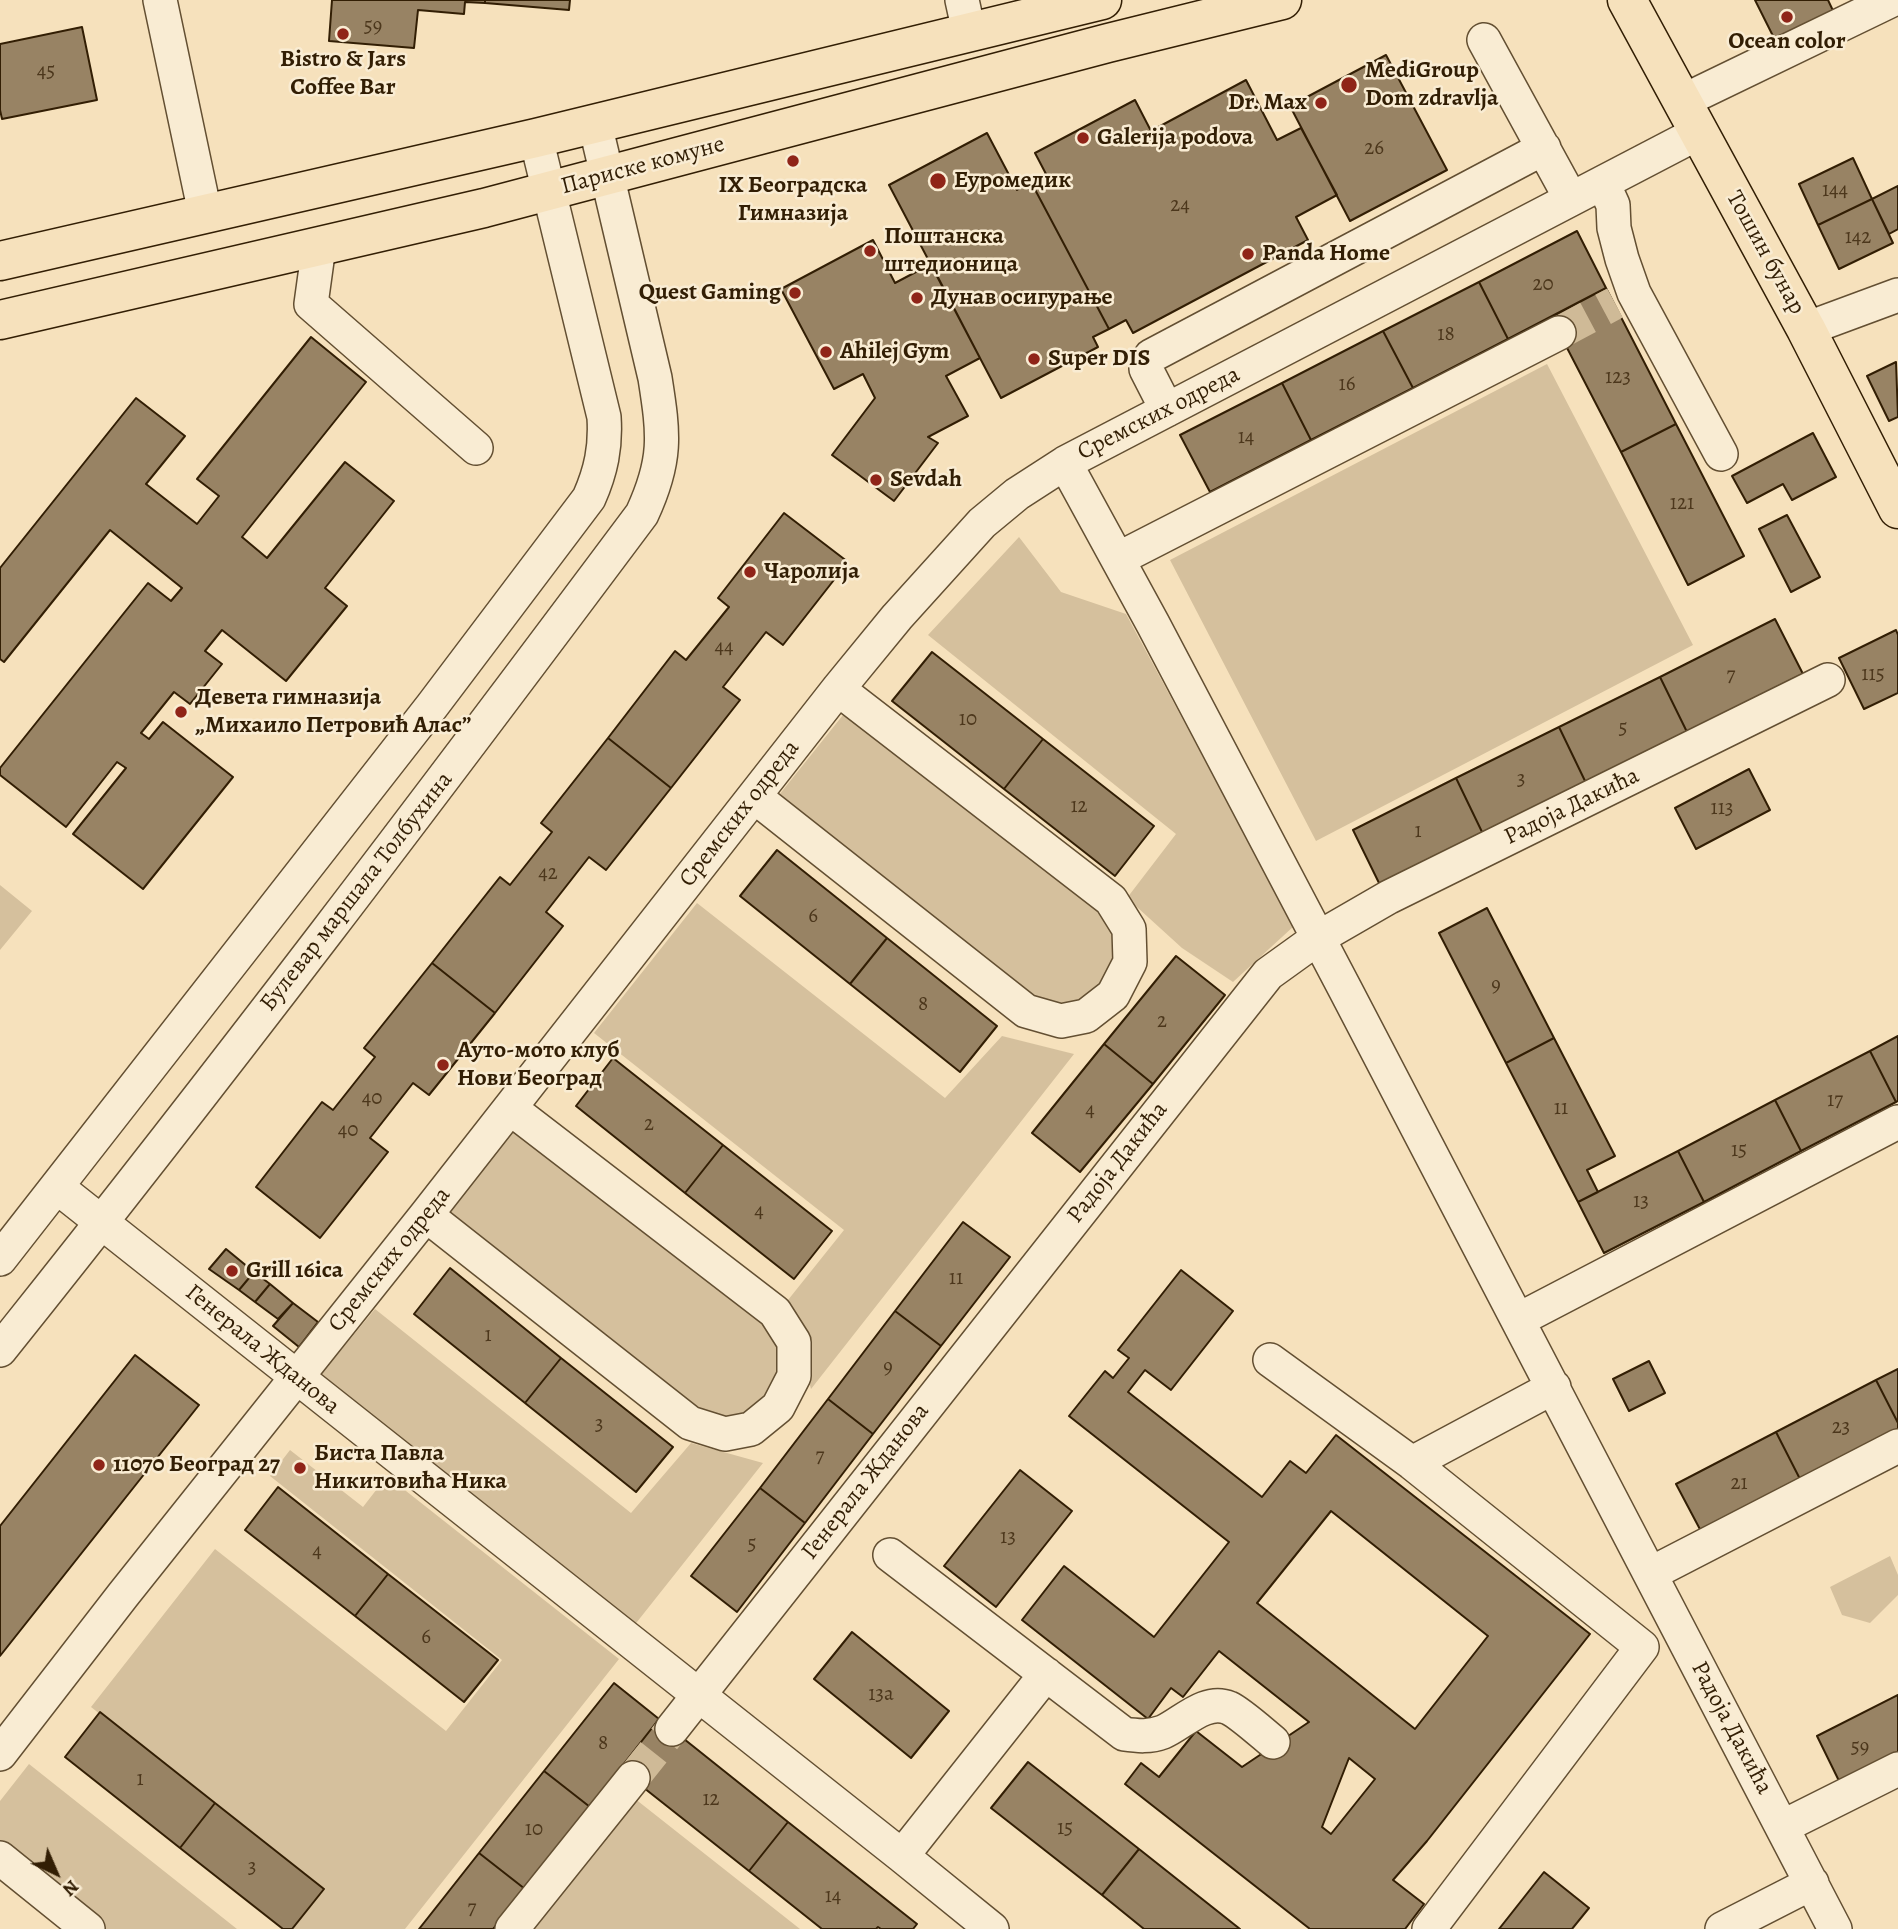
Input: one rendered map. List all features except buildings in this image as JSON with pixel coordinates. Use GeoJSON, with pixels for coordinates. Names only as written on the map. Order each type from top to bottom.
{"type":"FeatureCollection","features":[{"type":"Feature","properties":{"kind":"main road","name":"Париске комуне"},"geometry":{"type":"LineString","coordinates":[[0,261],[595,124],[965,16],[1102,0]]}},
{"type":"Feature","properties":{"kind":"main road","name":"Париске комуне"},"geometry":{"type":"LineString","coordinates":[[0,320],[548,191],[1095,46],[1282,0]]}},
{"type":"Feature","properties":{"kind":"main road","name":"Тошин бунар"},"geometry":{"type":"LineString","coordinates":[[1627,0],[1806,329],[1898,509]]}},
{"type":"Feature","properties":{"kind":"street"},"geometry":{"type":"LineString","coordinates":[[160,0],[205,213]]}},
{"type":"Feature","properties":{"kind":"street","name":"Сремских одреда"},"geometry":{"type":"LineString","coordinates":[[0,1754],[838,689],[917,594],[982,523],[1017,494],[1065,463],[1603,183],[1691,117],[1892,0]]}},
{"type":"Feature","properties":{"kind":"street"},"geometry":{"type":"LineString","coordinates":[[1485,40],[1571,199]]}},
{"type":"Feature","properties":{"kind":"street","name":"Булевар маршала Толбухина"},"geometry":{"type":"LineString","coordinates":[[0,1350],[102,1223],[475,738],[642,514],[655,487],[663,454],[661,416],[655,378],[595,124]]}},
{"type":"Feature","properties":{"kind":"street"},"geometry":{"type":"LineString","coordinates":[[0,1259],[432,706],[589,498],[604,457],[604,417],[536,138]]}},
{"type":"Feature","properties":{"kind":"street"},"geometry":{"type":"LineString","coordinates":[[1167,410],[1146,369],[1151,356],[1544,148]]}},
{"type":"Feature","properties":{"kind":"street"},"geometry":{"type":"LineString","coordinates":[[1603,183],[1613,205],[1625,298],[1721,454]]}},
{"type":"Feature","properties":{"kind":"street"},"geometry":{"type":"LineString","coordinates":[[319,246],[311,304],[476,448]]}},
{"type":"Feature","properties":{"kind":"street"},"geometry":{"type":"LineString","coordinates":[[1806,329],[1898,295]]}},
{"type":"Feature","properties":{"kind":"street"},"geometry":{"type":"LineString","coordinates":[[1118,559],[1559,332]]}},
{"type":"Feature","properties":{"kind":"street","name":"Радоја Дакића"},"geometry":{"type":"LineString","coordinates":[[1065,463],[1318,938],[1835,1929]]}},
{"type":"Feature","properties":{"kind":"street","name":"Радоја Дакића"},"geometry":{"type":"LineString","coordinates":[[1034,1268],[1258,986],[1277,967],[1318,938],[1401,891],[1828,680]]}},
{"type":"Feature","properties":{"kind":"street"},"geometry":{"type":"LineString","coordinates":[[755,797],[1026,1011],[1061,1021],[1086,1016],[1113,995],[1130,962],[1129,929],[1111,900],[838,689]]}},
{"type":"Feature","properties":{"kind":"street"},"geometry":{"type":"LineString","coordinates":[[426,1215],[690,1423],[725,1434],[751,1429],[778,1407],[794,1376],[793,1342],[775,1312],[510,1108]]}},
{"type":"Feature","properties":{"kind":"street"},"geometry":{"type":"LineString","coordinates":[[1518,1320],[1898,1122]]}},
{"type":"Feature","properties":{"kind":"street","name":"Генерала Жданова"},"geometry":{"type":"LineString","coordinates":[[57,1187],[992,1929]]}},
{"type":"Feature","properties":{"kind":"street","name":"Генерала Жданова"},"geometry":{"type":"LineString","coordinates":[[672,1729],[1034,1268]]}},
{"type":"Feature","properties":{"kind":"street"},"geometry":{"type":"LineString","coordinates":[[1270,1360],[1412,1463],[1642,1647]]}},
{"type":"Feature","properties":{"kind":"street"},"geometry":{"type":"LineString","coordinates":[[1412,1463],[1553,1387]]}},
{"type":"Feature","properties":{"kind":"street"},"geometry":{"type":"LineString","coordinates":[[1650,1574],[1898,1446]]}},
{"type":"Feature","properties":{"kind":"street"},"geometry":{"type":"LineString","coordinates":[[890,1555],[1124,1734],[1145,1736],[1164,1731],[1197,1711],[1217,1706],[1228,1708],[1273,1742]]}},
{"type":"Feature","properties":{"kind":"street"},"geometry":{"type":"LineString","coordinates":[[1429,1929],[1642,1647],[1653,1635],[1675,1621]]}},
{"type":"Feature","properties":{"kind":"street"},"geometry":{"type":"LineString","coordinates":[[902,1856],[1046,1674]]}},
{"type":"Feature","properties":{"kind":"street"},"geometry":{"type":"LineString","coordinates":[[1782,1827],[1898,1769]]}},
{"type":"Feature","properties":{"kind":"street"},"geometry":{"type":"LineString","coordinates":[[512,1929],[633,1778]]}},
{"type":"Feature","properties":{"kind":"street"},"geometry":{"type":"LineString","coordinates":[[0,1858],[88,1929]]}},
{"type":"Feature","properties":{"kind":"street"},"geometry":{"type":"LineString","coordinates":[[1722,1929],[1812,1883]]}},
{"type":"Feature","properties":{"kind":"shaded area"},"geometry":{"type":"Polygon","coordinates":[[[1547,364],[1693,645],[1316,841],[1170,560],[1547,364]]]}},
{"type":"Feature","properties":{"kind":"shaded area"},"geometry":{"type":"Polygon","coordinates":[[[1019,537],[1061,592],[1126,614],[1294,926],[1233,982],[1182,948],[1127,898],[1176,834],[928,635],[1019,537]]]}},
{"type":"Feature","properties":{"kind":"shaded area"},"geometry":{"type":"Polygon","coordinates":[[[843,715],[1105,913],[1117,950],[1105,984],[1071,1010],[1029,1000],[775,800],[843,715]]]}},
{"type":"Feature","properties":{"kind":"shaded area"},"geometry":{"type":"Polygon","coordinates":[[[0,885],[32,911],[0,950],[0,885]]]}},
{"type":"Feature","properties":{"kind":"shaded area"},"geometry":{"type":"Polygon","coordinates":[[[697,903],[945,1098],[1002,1036],[1074,1054],[811,1389],[788,1300],[844,1230],[594,1033],[697,903]]]}},
{"type":"Feature","properties":{"kind":"shaded area"},"geometry":{"type":"Polygon","coordinates":[[[510,1128],[772,1327],[785,1364],[772,1398],[737,1423],[696,1413],[442,1214],[510,1128]]]}},
{"type":"Feature","properties":{"kind":"shaded area"},"geometry":{"type":"Polygon","coordinates":[[[375,1309],[631,1513],[691,1443],[763,1463],[633,1627],[318,1378],[375,1309]]]}},
{"type":"Feature","properties":{"kind":"shaded area"},"geometry":{"type":"Polygon","coordinates":[[[290,1450],[363,1507],[387,1476],[619,1659],[405,1929],[291,1929],[322,1889],[91,1707],[215,1549],[446,1731],[502,1660],[270,1476],[290,1450]]]}},
{"type":"Feature","properties":{"kind":"shaded area"},"geometry":{"type":"Polygon","coordinates":[[[1890,1556],[1898,1575],[1898,1595],[1870,1623],[1842,1615],[1830,1587],[1890,1556]]]}},
{"type":"Feature","properties":{"kind":"shaded area"},"geometry":{"type":"Polygon","coordinates":[[[29,1764],[237,1929],[91,1929],[0,1857],[0,1801],[29,1764]]]}},
{"type":"Feature","properties":{"kind":"shaded area"},"geometry":{"type":"Polygon","coordinates":[[[634,1798],[800,1929],[530,1929],[634,1798]]]}},
{"type":"Feature","properties":{"kind":"tunnel"},"geometry":{"type":"LineString","coordinates":[[1559,333],[1615,303]]}},
{"type":"Feature","properties":{"kind":"tunnel"},"geometry":{"type":"LineString","coordinates":[[633,1778],[672,1729]]}},
{"type":"Feature","properties":{"kind":"place","name":"Ocean color"},"geometry":{"type":"Point","coordinates":[1787,17]}},
{"type":"Feature","properties":{"kind":"place","name":"Bistro & Jars Coffee Bar"},"geometry":{"type":"Point","coordinates":[343,34]}},
{"type":"Feature","properties":{"kind":"place","name":"MediGroup Dom zdravlja"},"geometry":{"type":"Point","coordinates":[1349,85]}},
{"type":"Feature","properties":{"kind":"place","name":"Dr. Max"},"geometry":{"type":"Point","coordinates":[1321,103]}},
{"type":"Feature","properties":{"kind":"place","name":"Galerija podova"},"geometry":{"type":"Point","coordinates":[1083,138]}},
{"type":"Feature","properties":{"kind":"place","name":"IX Београдска Гимназија"},"geometry":{"type":"Point","coordinates":[793,161]}},
{"type":"Feature","properties":{"kind":"place","name":"Еуромедик"},"geometry":{"type":"Point","coordinates":[938,181]}},
{"type":"Feature","properties":{"kind":"place","name":"Поштанска штедионица"},"geometry":{"type":"Point","coordinates":[870,251]}},
{"type":"Feature","properties":{"kind":"place","name":"Panda Home"},"geometry":{"type":"Point","coordinates":[1248,254]}},
{"type":"Feature","properties":{"kind":"place","name":"Quest Gaming"},"geometry":{"type":"Point","coordinates":[795,293]}},
{"type":"Feature","properties":{"kind":"place","name":"Дунав осигурање"},"geometry":{"type":"Point","coordinates":[917,298]}},
{"type":"Feature","properties":{"kind":"place","name":"Ahilej Gym"},"geometry":{"type":"Point","coordinates":[826,352]}},
{"type":"Feature","properties":{"kind":"place","name":"Super DIS"},"geometry":{"type":"Point","coordinates":[1034,359]}},
{"type":"Feature","properties":{"kind":"place","name":"Sevdah"},"geometry":{"type":"Point","coordinates":[876,480]}},
{"type":"Feature","properties":{"kind":"place","name":"Чаролија"},"geometry":{"type":"Point","coordinates":[750,572]}},
{"type":"Feature","properties":{"kind":"place","name":"Девета гимназија „Михаило Петровић Алас”"},"geometry":{"type":"Point","coordinates":[181,712]}},
{"type":"Feature","properties":{"kind":"place","name":"Ауто-мото клуб Нови Београд"},"geometry":{"type":"Point","coordinates":[443,1065]}},
{"type":"Feature","properties":{"kind":"place","name":"Grill 16ica"},"geometry":{"type":"Point","coordinates":[232,1271]}},
{"type":"Feature","properties":{"kind":"place","name":"11070 Београд 27"},"geometry":{"type":"Point","coordinates":[99,1465]}},
{"type":"Feature","properties":{"kind":"place","name":"Биста Павла Никитовића Ника"},"geometry":{"type":"Point","coordinates":[300,1468]}}]}
